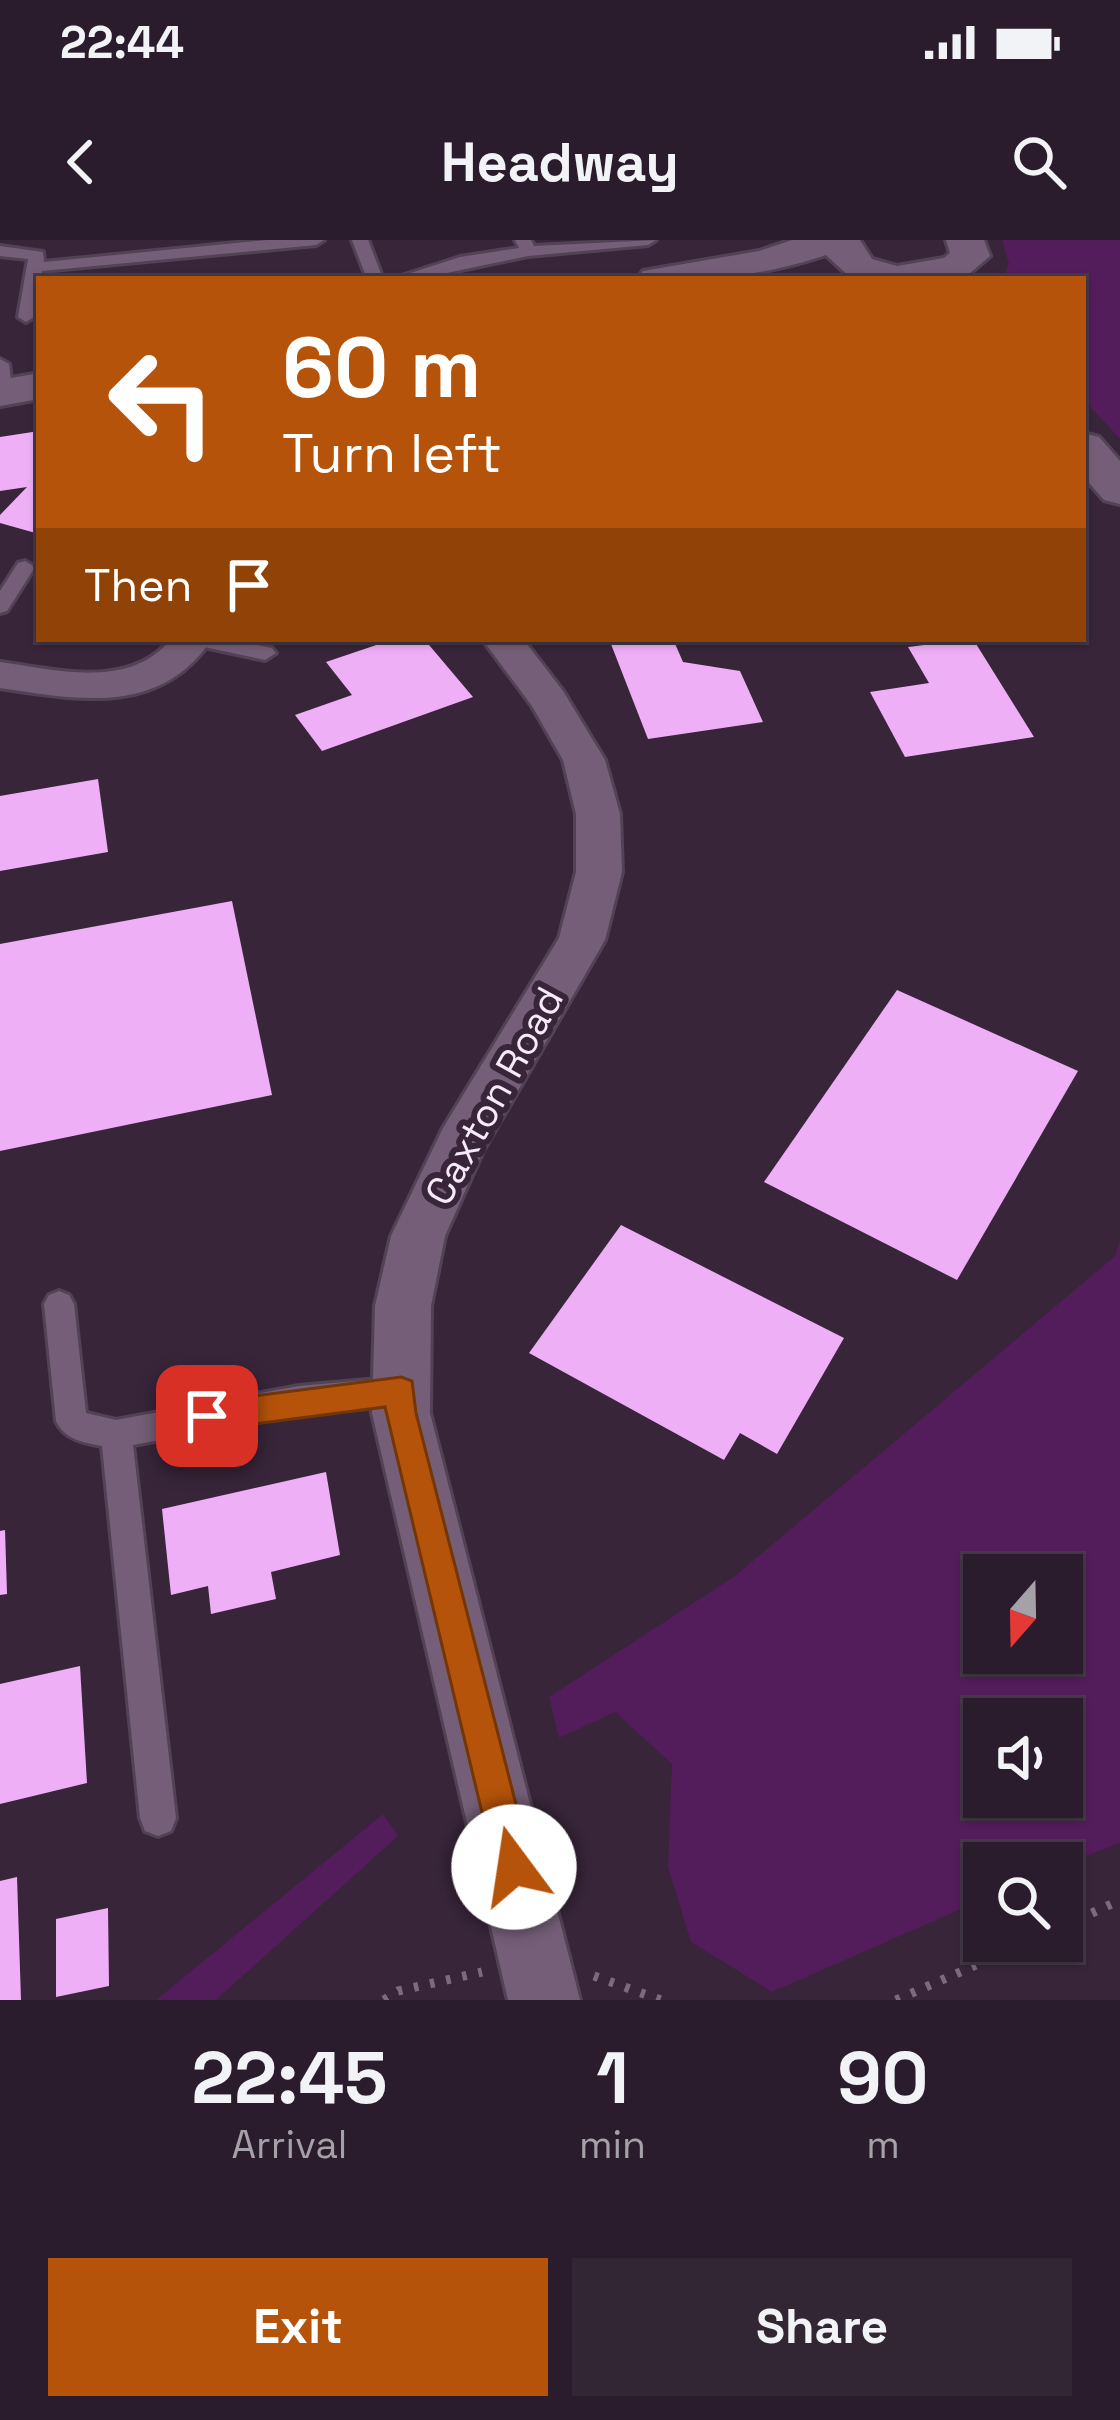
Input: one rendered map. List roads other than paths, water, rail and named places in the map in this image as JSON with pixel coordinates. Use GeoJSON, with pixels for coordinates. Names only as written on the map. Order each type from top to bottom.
{"type":"FeatureCollection","features":[{"type":"Feature","properties":{"kind":"street"},"geometry":{"type":"LineString","coordinates":[[676,276],[766,262],[830,240]]}},
{"type":"Feature","properties":{"kind":"street"},"geometry":{"type":"LineString","coordinates":[[841,240],[844,256],[886,276]]}},
{"type":"Feature","properties":{"kind":"street"},"geometry":{"type":"LineString","coordinates":[[766,262],[886,276]]}},
{"type":"Feature","properties":{"kind":"street"},"geometry":{"type":"LineString","coordinates":[[937,276],[965,262]]}},
{"type":"Feature","properties":{"kind":"street"},"geometry":{"type":"LineString","coordinates":[[1086,450],[1120,490]]}},
{"type":"Feature","properties":{"kind":"street"},"geometry":{"type":"LineString","coordinates":[[0,675],[100,687],[158,670],[191,642]]}},
{"type":"Feature","properties":{"kind":"street","name":"Caxton Road"},"geometry":{"type":"LineString","coordinates":[[504,642],[550,700],[584,760],[598,814],[599,872],[582,940],[461,1143],[418,1236],[404,1306],[401,1413],[544,2000]]}},
{"type":"Feature","properties":{"kind":"lane"},"geometry":{"type":"LineString","coordinates":[[38,267],[316,240]]}},
{"type":"Feature","properties":{"kind":"lane"},"geometry":{"type":"LineString","coordinates":[[360,240],[374,276]]}},
{"type":"Feature","properties":{"kind":"lane"},"geometry":{"type":"LineString","coordinates":[[411,276],[525,246],[648,240]]}},
{"type":"Feature","properties":{"kind":"lane"},"geometry":{"type":"LineString","coordinates":[[0,251],[38,255],[26,318]]}},
{"type":"Feature","properties":{"kind":"lane"},"geometry":{"type":"LineString","coordinates":[[0,607],[25,567]]}},
{"type":"Feature","properties":{"kind":"lane"},"geometry":{"type":"LineString","coordinates":[[210,642],[265,653]]}},
{"type":"Feature","properties":{"kind":"lane"},"geometry":{"type":"LineString","coordinates":[[59,1304],[71,1420],[86,1430],[116,1434],[299,1400],[401,1391]]}},
{"type":"Feature","properties":{"kind":"lane"},"geometry":{"type":"LineString","coordinates":[[116,1434],[158,1818]]}}]}
